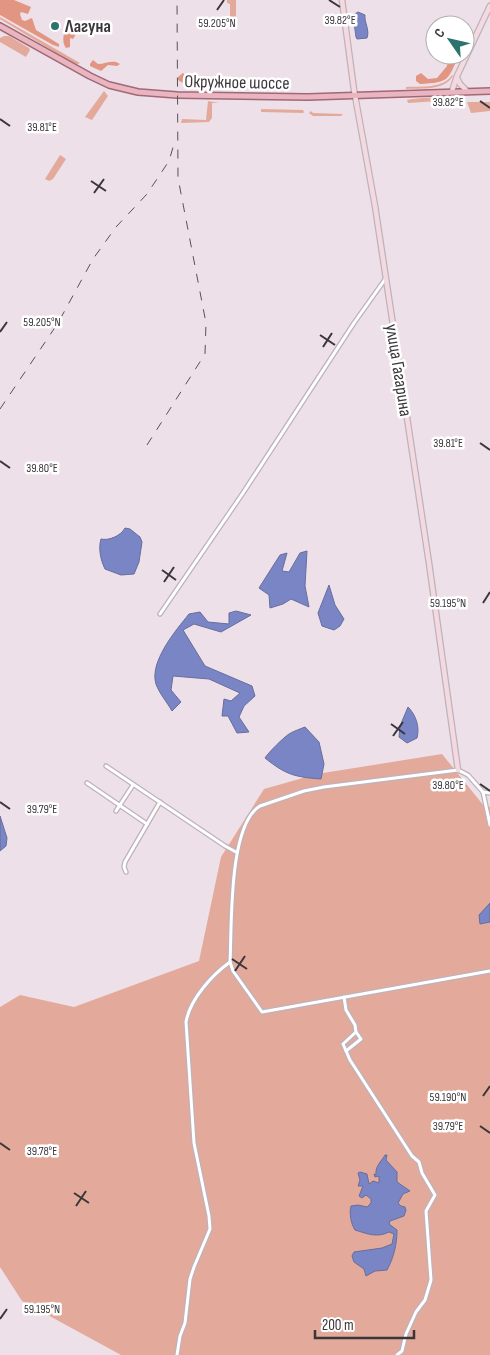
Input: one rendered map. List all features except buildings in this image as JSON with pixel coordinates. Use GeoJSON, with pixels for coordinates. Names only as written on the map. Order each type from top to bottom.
{"type":"FeatureCollection","features":[{"type":"Feature","properties":{"kind":"main road","name":"Окружное шоссе"},"geometry":{"type":"LineString","coordinates":[[1,28],[106,84],[128,90],[177,94],[355,97],[452,91],[490,91]]}},
{"type":"Feature","properties":{"kind":"street","name":"улица Гагарина"},"geometry":{"type":"LineString","coordinates":[[342,0],[355,97],[375,206],[438,618],[458,770]]}},
{"type":"Feature","properties":{"kind":"street"},"geometry":{"type":"LineString","coordinates":[[452,91],[457,76],[490,6]]}},
{"type":"Feature","properties":{"kind":"street"},"geometry":{"type":"LineString","coordinates":[[457,76],[460,84],[467,91]]}},
{"type":"Feature","properties":{"kind":"street"},"geometry":{"type":"LineString","coordinates":[[160,614],[386,278]]}},
{"type":"Feature","properties":{"kind":"street"},"geometry":{"type":"LineString","coordinates":[[106,766],[236,852]]}},
{"type":"Feature","properties":{"kind":"street"},"geometry":{"type":"LineString","coordinates":[[490,825],[483,792],[468,775],[458,770],[324,787],[282,798],[255,809],[245,824],[236,852],[230,962],[262,1012],[490,971]]}},
{"type":"Feature","properties":{"kind":"street"},"geometry":{"type":"LineString","coordinates":[[87,783],[147,824]]}},
{"type":"Feature","properties":{"kind":"street"},"geometry":{"type":"LineString","coordinates":[[116,811],[133,785]]}},
{"type":"Feature","properties":{"kind":"street"},"geometry":{"type":"LineString","coordinates":[[483,792],[490,793]]}},
{"type":"Feature","properties":{"kind":"street"},"geometry":{"type":"LineString","coordinates":[[126,872],[124,862],[160,802]]}},
{"type":"Feature","properties":{"kind":"street"},"geometry":{"type":"LineString","coordinates":[[177,1355],[180,1336],[185,1323],[190,1279],[210,1229],[194,1143],[187,1019],[201,992],[223,967],[230,962]]}},
{"type":"Feature","properties":{"kind":"street"},"geometry":{"type":"LineString","coordinates":[[344,997],[346,1010],[361,1039],[346,1051]]}},
{"type":"Feature","properties":{"kind":"street"},"geometry":{"type":"LineString","coordinates":[[356,1032],[343,1044],[350,1060],[412,1156],[419,1162],[422,1173],[435,1195],[426,1211],[431,1272],[430,1285],[425,1300],[416,1312],[406,1334],[402,1350],[398,1355]]}},
{"type":"Feature","properties":{"kind":"shaded area"},"geometry":{"type":"Polygon","coordinates":[[[0,0],[14,0],[31,7],[28,14],[21,12],[22,20],[25,21],[32,18],[36,30],[59,44],[59,47],[0,15],[0,0]]]}},
{"type":"Feature","properties":{"kind":"shaded area"},"geometry":{"type":"Polygon","coordinates":[[[227,0],[236,0],[236,18],[230,18],[230,4],[227,3],[227,0]]]}},
{"type":"Feature","properties":{"kind":"shaded area"},"geometry":{"type":"Polygon","coordinates":[[[0,17],[80,63],[76,65],[0,19],[0,17]]]}},
{"type":"Feature","properties":{"kind":"shaded area"},"geometry":{"type":"Polygon","coordinates":[[[73,21],[75,36],[73,39],[70,38],[70,47],[66,48],[63,41],[64,33],[73,21]]]}},
{"type":"Feature","properties":{"kind":"shaded area"},"geometry":{"type":"Polygon","coordinates":[[[9,36],[29,48],[30,50],[26,57],[0,42],[0,38],[9,36]]]}},
{"type":"Feature","properties":{"kind":"shaded area"},"geometry":{"type":"Polygon","coordinates":[[[93,60],[98,64],[112,62],[120,64],[117,66],[108,65],[101,71],[90,66],[93,60]]]}},
{"type":"Feature","properties":{"kind":"shaded area"},"geometry":{"type":"Polygon","coordinates":[[[455,65],[449,76],[442,81],[420,84],[416,81],[416,76],[421,73],[428,79],[437,78],[447,66],[455,65]]]}},
{"type":"Feature","properties":{"kind":"shaded area"},"geometry":{"type":"Polygon","coordinates":[[[183,73],[192,81],[202,84],[202,86],[192,87],[178,80],[178,77],[183,73]]]}},
{"type":"Feature","properties":{"kind":"shaded area"},"geometry":{"type":"Polygon","coordinates":[[[452,75],[449,81],[438,86],[406,89],[406,87],[437,85],[443,83],[452,75]]]}},
{"type":"Feature","properties":{"kind":"shaded area"},"geometry":{"type":"Polygon","coordinates":[[[214,82],[229,84],[231,87],[208,87],[214,82]]]}},
{"type":"Feature","properties":{"kind":"shaded area"},"geometry":{"type":"Polygon","coordinates":[[[255,83],[284,84],[291,87],[290,89],[257,88],[253,86],[255,83]]]}},
{"type":"Feature","properties":{"kind":"shaded area"},"geometry":{"type":"Polygon","coordinates":[[[104,91],[108,96],[92,120],[85,117],[104,91]]]}},
{"type":"Feature","properties":{"kind":"shaded area"},"geometry":{"type":"Polygon","coordinates":[[[450,97],[455,100],[408,103],[407,100],[423,98],[450,97]]]}},
{"type":"Feature","properties":{"kind":"shaded area"},"geometry":{"type":"Polygon","coordinates":[[[208,101],[219,103],[212,103],[212,118],[209,122],[181,123],[182,119],[206,120],[208,101]]]}},
{"type":"Feature","properties":{"kind":"shaded area"},"geometry":{"type":"Polygon","coordinates":[[[467,102],[490,102],[490,111],[471,113],[467,102]]]}},
{"type":"Feature","properties":{"kind":"shaded area"},"geometry":{"type":"Polygon","coordinates":[[[261,109],[303,110],[304,112],[261,112],[261,109]]]}},
{"type":"Feature","properties":{"kind":"shaded area"},"geometry":{"type":"Polygon","coordinates":[[[311,111],[313,113],[343,114],[341,116],[313,116],[309,113],[311,111]]]}},
{"type":"Feature","properties":{"kind":"shaded area"},"geometry":{"type":"Polygon","coordinates":[[[60,155],[66,159],[53,179],[49,181],[45,179],[60,155]]]}},
{"type":"Feature","properties":{"kind":"shaded area"},"geometry":{"type":"Polygon","coordinates":[[[442,754],[484,806],[490,807],[490,1355],[121,1355],[22,1301],[0,1267],[0,1007],[20,995],[74,1007],[199,961],[221,857],[264,789],[317,774],[442,754]]]}},
{"type":"Feature","properties":{"kind":"water"},"geometry":{"type":"Polygon","coordinates":[[[358,12],[365,15],[368,32],[367,38],[357,39],[356,37],[353,15],[358,12]]]}},
{"type":"Feature","properties":{"kind":"water"},"geometry":{"type":"Polygon","coordinates":[[[125,528],[130,529],[140,537],[142,542],[139,562],[134,574],[121,575],[105,569],[101,559],[100,547],[101,539],[114,537],[125,528]]]}},
{"type":"Feature","properties":{"kind":"water"},"geometry":{"type":"Polygon","coordinates":[[[307,551],[305,586],[309,607],[291,599],[270,608],[269,595],[259,588],[280,555],[287,553],[282,571],[289,572],[300,553],[307,551]]]}},
{"type":"Feature","properties":{"kind":"water"},"geometry":{"type":"Polygon","coordinates":[[[329,585],[335,605],[344,619],[340,626],[334,630],[322,626],[318,613],[329,585]]]}},
{"type":"Feature","properties":{"kind":"water"},"geometry":{"type":"Polygon","coordinates":[[[236,611],[251,615],[221,632],[194,624],[183,630],[205,666],[252,686],[255,696],[244,706],[239,717],[249,732],[237,733],[228,716],[222,716],[224,699],[231,701],[240,693],[209,679],[173,676],[171,690],[181,702],[172,711],[157,687],[155,675],[156,666],[165,647],[189,614],[200,612],[208,622],[229,624],[229,613],[236,611]]]}},
{"type":"Feature","properties":{"kind":"water"},"geometry":{"type":"Polygon","coordinates":[[[408,707],[415,717],[418,730],[417,738],[407,743],[399,737],[400,726],[408,707]]]}},
{"type":"Feature","properties":{"kind":"water"},"geometry":{"type":"Polygon","coordinates":[[[305,727],[319,742],[324,764],[321,779],[291,774],[265,758],[287,736],[305,727]]]}},
{"type":"Feature","properties":{"kind":"water"},"geometry":{"type":"Polygon","coordinates":[[[0,816],[7,838],[6,846],[0,851],[0,816]]]}},
{"type":"Feature","properties":{"kind":"water"},"geometry":{"type":"Polygon","coordinates":[[[490,903],[490,922],[480,924],[479,915],[490,903]]]}},
{"type":"Feature","properties":{"kind":"water"},"geometry":{"type":"Polygon","coordinates":[[[385,1155],[387,1155],[386,1160],[397,1172],[397,1182],[410,1191],[403,1194],[398,1203],[405,1207],[404,1216],[390,1221],[389,1224],[397,1230],[397,1235],[396,1245],[387,1270],[375,1271],[366,1276],[364,1269],[354,1262],[352,1256],[354,1252],[382,1248],[392,1244],[394,1234],[389,1232],[372,1235],[355,1230],[352,1225],[350,1209],[351,1206],[358,1205],[367,1207],[371,1203],[371,1199],[366,1195],[362,1198],[359,1196],[363,1186],[358,1186],[360,1180],[358,1173],[367,1174],[369,1184],[373,1181],[379,1183],[379,1176],[375,1177],[374,1174],[376,1175],[377,1167],[385,1155]]]}},
{"type":"Feature","properties":{"kind":"railway"},"geometry":{"type":"LineString","coordinates":[[147,445],[205,354],[206,323],[178,178],[177,0]]}},
{"type":"Feature","properties":{"kind":"railway"},"geometry":{"type":"LineString","coordinates":[[0,409],[58,323],[93,259],[116,227],[147,194],[169,161],[174,144]]}},
{"type":"Feature","properties":{"kind":"place","name":"Лагуна"},"geometry":{"type":"Point","coordinates":[55,26]}}]}
